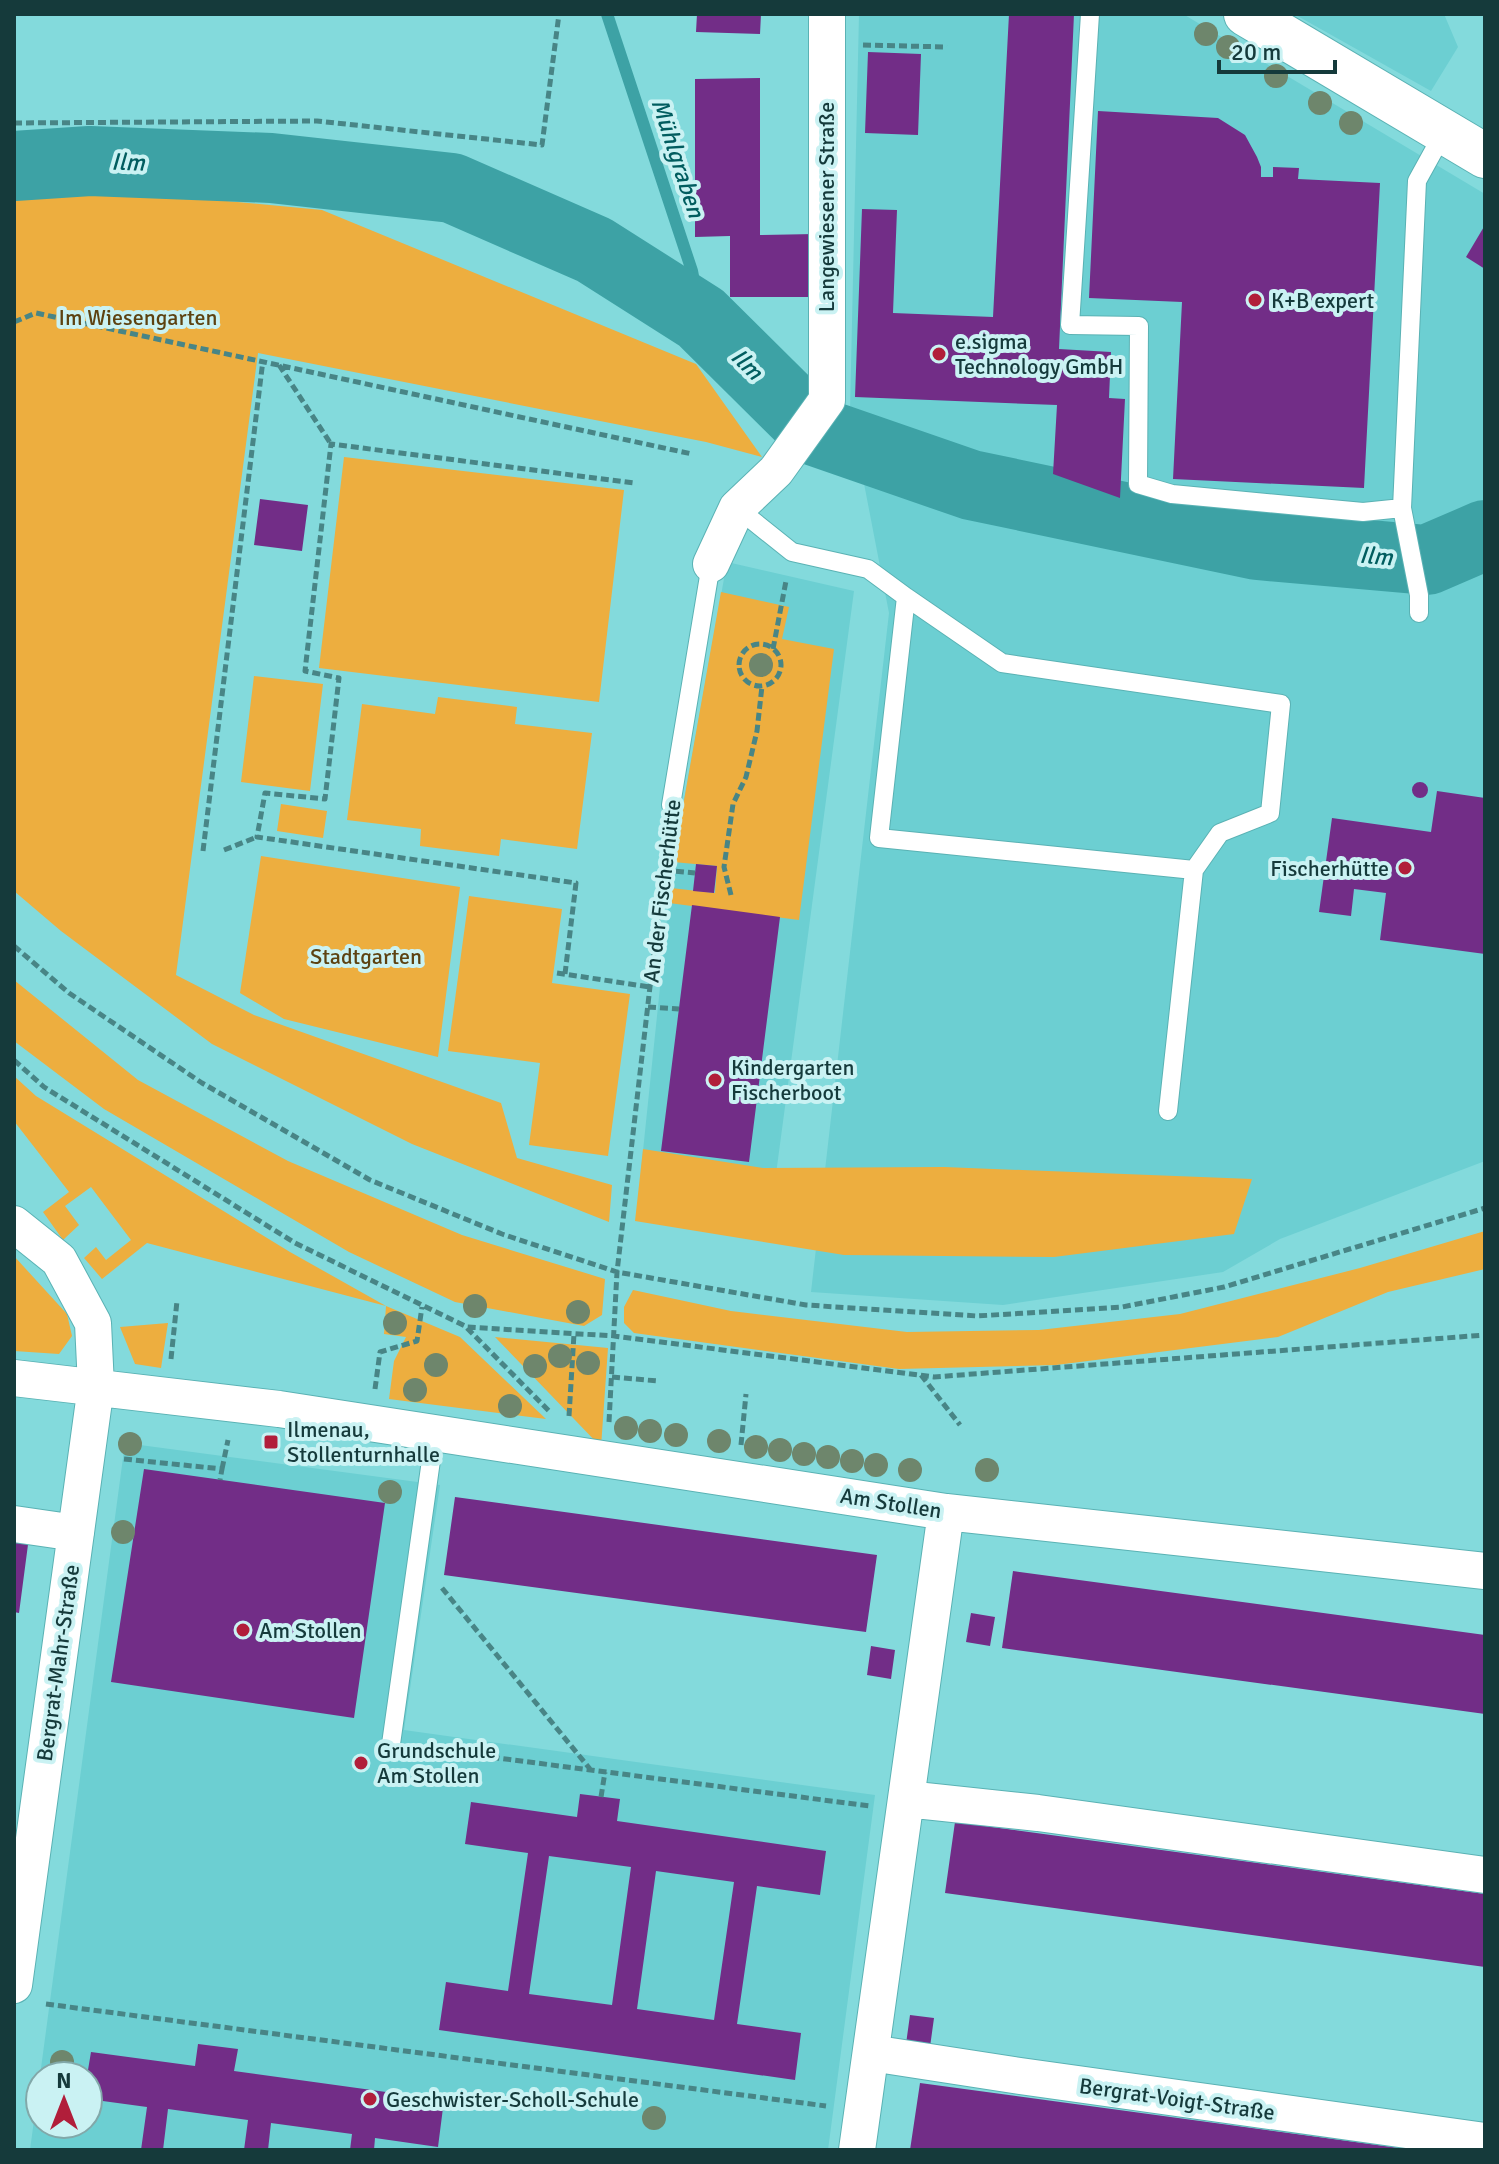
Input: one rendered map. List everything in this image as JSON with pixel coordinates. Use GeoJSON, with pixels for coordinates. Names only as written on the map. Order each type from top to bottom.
{"type":"FeatureCollection","features":[{"type":"Feature","properties":{"kind":"main road"},"geometry":{"type":"LineString","coordinates":[[1246,14],[1485,156]]}},
{"type":"Feature","properties":{"kind":"street","name":"Langewiesener Straße"},"geometry":{"type":"LineString","coordinates":[[827,29],[827,400]]}},
{"type":"Feature","properties":{"kind":"street","name":"An der Fischerhütte"},"geometry":{"type":"LineString","coordinates":[[711,564],[737,508],[776,471],[827,400]]}},
{"type":"Feature","properties":{"kind":"street","name":"Bergrat-Mahr-Straße"},"geometry":{"type":"LineString","coordinates":[[14,1224],[59,1260],[93,1323],[96,1386],[76,1533],[27,1792],[14,1985]]}},
{"type":"Feature","properties":{"kind":"street","name":"Am Stollen"},"geometry":{"type":"LineString","coordinates":[[14,1378],[167,1394],[435,1432],[946,1512],[1485,1571]]}},
{"type":"Feature","properties":{"kind":"street"},"geometry":{"type":"LineString","coordinates":[[857,2150],[946,1512]]}},
{"type":"Feature","properties":{"kind":"street","name":"Bergrat-Mahr-Straße"},"geometry":{"type":"LineString","coordinates":[[14,1524],[76,1533]]}},
{"type":"Feature","properties":{"kind":"street"},"geometry":{"type":"LineString","coordinates":[[906,1799],[1008,1809],[1485,1875]]}},
{"type":"Feature","properties":{"kind":"street","name":"Bergrat-Voigt-Straße"},"geometry":{"type":"LineString","coordinates":[[871,2053],[1485,2141]]}},
{"type":"Feature","properties":{"kind":"lane"},"geometry":{"type":"LineString","coordinates":[[1090,14],[1070,325],[1139,326],[1138,484],[1172,494],[1404,516]]}},
{"type":"Feature","properties":{"kind":"lane"},"geometry":{"type":"LineString","coordinates":[[1419,604],[1404,516],[1417,181],[1444,132]]}},
{"type":"Feature","properties":{"kind":"lane"},"geometry":{"type":"LineString","coordinates":[[737,508],[792,552],[868,569],[1002,663],[1281,704],[1270,813],[1220,833],[1194,870],[1168,1111]]}},
{"type":"Feature","properties":{"kind":"lane","name":"An der Fischerhütte"},"geometry":{"type":"LineString","coordinates":[[671,805],[711,564]]}},
{"type":"Feature","properties":{"kind":"lane"},"geometry":{"type":"LineString","coordinates":[[906,597],[879,838],[1194,870]]}},
{"type":"Feature","properties":{"kind":"lane"},"geometry":{"type":"LineString","coordinates":[[391,1744],[435,1432]]}},
{"type":"Feature","properties":{"kind":"path"},"geometry":{"type":"LineString","coordinates":[[14,123],[317,121],[542,145],[559,14]]}},
{"type":"Feature","properties":{"kind":"path"},"geometry":{"type":"LineString","coordinates":[[827,29],[947,47]]}},
{"type":"Feature","properties":{"kind":"path"},"geometry":{"type":"LineString","coordinates":[[14,322],[36,313],[692,454]]}},
{"type":"Feature","properties":{"kind":"path"},"geometry":{"type":"LineString","coordinates":[[203,851],[263,360]]}},
{"type":"Feature","properties":{"kind":"path"},"geometry":{"type":"LineString","coordinates":[[257,837],[265,793],[325,799],[339,678],[305,671],[331,444],[278,363]]}},
{"type":"Feature","properties":{"kind":"path"},"geometry":{"type":"LineString","coordinates":[[331,444],[634,483]]}},
{"type":"Feature","properties":{"kind":"path"},"geometry":{"type":"LineString","coordinates":[[773,649],[792,552]]}},
{"type":"Feature","properties":{"kind":"path"},"geometry":{"type":"LineString","coordinates":[[753,646],[767,646],[778,654],[781,668],[774,680],[762,686],[748,682],[741,672],[740,660],[753,646]]}},
{"type":"Feature","properties":{"kind":"path"},"geometry":{"type":"LineString","coordinates":[[731,895],[724,867],[733,804],[746,777],[757,731],[762,686]]}},
{"type":"Feature","properties":{"kind":"path","name":"An der Fischerhütte"},"geometry":{"type":"LineString","coordinates":[[600,1458],[612,1377],[617,1272],[671,805]]}},
{"type":"Feature","properties":{"kind":"path"},"geometry":{"type":"LineString","coordinates":[[224,850],[257,837],[576,883],[565,974]]}},
{"type":"Feature","properties":{"kind":"path"},"geometry":{"type":"LineString","coordinates":[[664,870],[695,873]]}},
{"type":"Feature","properties":{"kind":"path"},"geometry":{"type":"LineString","coordinates":[[14,946],[69,993],[202,1083],[370,1180],[502,1234],[617,1272],[806,1305],[977,1316],[1122,1307],[1224,1287],[1485,1208]]}},
{"type":"Feature","properties":{"kind":"path"},"geometry":{"type":"LineString","coordinates":[[557,973],[650,987]]}},
{"type":"Feature","properties":{"kind":"path"},"geometry":{"type":"LineString","coordinates":[[594,987],[595,979]]}},
{"type":"Feature","properties":{"kind":"path"},"geometry":{"type":"LineString","coordinates":[[648,1007],[679,1009]]}},
{"type":"Feature","properties":{"kind":"path"},"geometry":{"type":"LineString","coordinates":[[14,1060],[44,1087],[295,1243],[467,1327],[614,1336],[934,1377],[1485,1335]]}},
{"type":"Feature","properties":{"kind":"path"},"geometry":{"type":"LineString","coordinates":[[167,1394],[177,1301]]}},
{"type":"Feature","properties":{"kind":"path"},"geometry":{"type":"LineString","coordinates":[[380,1352],[417,1341],[422,1307]]}},
{"type":"Feature","properties":{"kind":"path"},"geometry":{"type":"LineString","coordinates":[[467,1327],[568,1430],[600,1458]]}},
{"type":"Feature","properties":{"kind":"path"},"geometry":{"type":"LineString","coordinates":[[568,1430],[574,1334]]}},
{"type":"Feature","properties":{"kind":"path"},"geometry":{"type":"LineString","coordinates":[[921,1375],[960,1425]]}},
{"type":"Feature","properties":{"kind":"path"},"geometry":{"type":"LineString","coordinates":[[612,1377],[658,1381]]}},
{"type":"Feature","properties":{"kind":"path"},"geometry":{"type":"LineString","coordinates":[[737,1479],[746,1394]]}},
{"type":"Feature","properties":{"kind":"path"},"geometry":{"type":"LineString","coordinates":[[87,1455],[222,1469],[220,1480]]}},
{"type":"Feature","properties":{"kind":"path"},"geometry":{"type":"LineString","coordinates":[[417,1559],[591,1770]]}},
{"type":"Feature","properties":{"kind":"path"},"geometry":{"type":"LineString","coordinates":[[391,1744],[868,1807],[906,1799]]}},
{"type":"Feature","properties":{"kind":"path"},"geometry":{"type":"LineString","coordinates":[[601,1797],[605,1772]]}},
{"type":"Feature","properties":{"kind":"path"},"geometry":{"type":"LineString","coordinates":[[79,2009],[862,2110]]}},
{"type":"Feature","properties":{"kind":"shaded area"},"geometry":{"type":"Polygon","coordinates":[[[859,14],[1183,14],[1485,194],[1485,1161],[1280,1239],[1223,1272],[1003,1305],[811,1292],[889,613],[850,411],[859,14]]]}},
{"type":"Feature","properties":{"kind":"shaded area"},"geometry":{"type":"Polygon","coordinates":[[[1294,14],[1444,14],[1458,47],[1431,91],[1294,14]]]}},
{"type":"Feature","properties":{"kind":"shaded area"},"geometry":{"type":"Polygon","coordinates":[[[727,562],[854,591],[774,1189],[641,1170],[673,862],[727,562]]]}},
{"type":"Feature","properties":{"kind":"shaded area","name":"Grundschule Am Stollen"},"geometry":{"type":"Polygon","coordinates":[[[125,1443],[440,1485],[404,1730],[875,1795],[828,2150],[30,2150],[31,2140],[104,2140],[104,2060],[42,2060],[125,1443]]]}},
{"type":"Feature","properties":{"kind":"green space","name":"Im Wiesengarten"},"geometry":{"type":"Polygon","coordinates":[[[109,190],[322,210],[696,364],[762,457],[706,442],[258,353],[176,975],[254,1015],[501,1103],[517,1158],[612,1185],[609,1222],[412,1144],[212,1044],[61,931],[14,891],[14,193],[109,190]]]}},
{"type":"Feature","properties":{"kind":"green space"},"geometry":{"type":"Polygon","coordinates":[[[344,457],[624,490],[599,702],[319,668],[344,457]]]}},
{"type":"Feature","properties":{"kind":"green space"},"geometry":{"type":"Polygon","coordinates":[[[721,592],[789,607],[782,639],[834,649],[799,920],[669,903],[671,888],[715,893],[717,866],[673,862],[721,592]]]}},
{"type":"Feature","properties":{"kind":"green space"},"geometry":{"type":"Polygon","coordinates":[[[254,676],[323,684],[310,791],[241,782],[254,676]]]}},
{"type":"Feature","properties":{"kind":"green space"},"geometry":{"type":"Polygon","coordinates":[[[438,697],[517,707],[515,724],[592,733],[577,849],[501,839],[499,856],[420,846],[421,829],[347,820],[362,704],[435,714],[438,697]]]}},
{"type":"Feature","properties":{"kind":"green space"},"geometry":{"type":"Polygon","coordinates":[[[281,804],[327,811],[323,838],[277,831],[281,804]]]}},
{"type":"Feature","properties":{"kind":"green space","name":"Stadtgarten"},"geometry":{"type":"Polygon","coordinates":[[[261,856],[460,887],[438,1057],[284,1019],[240,993],[261,856]]]}},
{"type":"Feature","properties":{"kind":"green space"},"geometry":{"type":"Polygon","coordinates":[[[469,896],[562,909],[552,983],[630,994],[608,1156],[529,1145],[540,1063],[448,1051],[469,896]]]}},
{"type":"Feature","properties":{"kind":"green space"},"geometry":{"type":"Polygon","coordinates":[[[14,980],[138,1080],[288,1161],[462,1235],[605,1279],[602,1315],[584,1326],[455,1302],[349,1252],[104,1109],[14,1041],[14,980]]]}},
{"type":"Feature","properties":{"kind":"green space"},"geometry":{"type":"Polygon","coordinates":[[[14,1076],[36,1096],[290,1252],[386,1306],[147,1243],[102,1279],[84,1258],[96,1247],[106,1260],[131,1240],[91,1187],[65,1206],[79,1225],[63,1240],[43,1212],[69,1192],[14,1121],[14,1076]]]}},
{"type":"Feature","properties":{"kind":"green space"},"geometry":{"type":"Polygon","coordinates":[[[643,1149],[763,1168],[944,1167],[1252,1179],[1234,1234],[1054,1257],[844,1255],[635,1221],[643,1149]]]}},
{"type":"Feature","properties":{"kind":"green space"},"geometry":{"type":"Polygon","coordinates":[[[1485,1231],[1485,1269],[1388,1292],[1278,1337],[1056,1365],[899,1369],[634,1333],[624,1323],[624,1307],[633,1290],[731,1311],[907,1332],[1039,1330],[1180,1314],[1360,1268],[1485,1231]]]}},
{"type":"Feature","properties":{"kind":"green space"},"geometry":{"type":"Polygon","coordinates":[[[14,1256],[67,1314],[72,1336],[59,1354],[14,1351],[14,1256]]]}},
{"type":"Feature","properties":{"kind":"green space"},"geometry":{"type":"Polygon","coordinates":[[[386,1306],[460,1337],[546,1419],[389,1399],[394,1361],[406,1337],[384,1334],[386,1306]]]}},
{"type":"Feature","properties":{"kind":"green space"},"geometry":{"type":"Polygon","coordinates":[[[168,1323],[161,1368],[135,1364],[120,1327],[168,1323]]]}},
{"type":"Feature","properties":{"kind":"green space"},"geometry":{"type":"Polygon","coordinates":[[[495,1337],[608,1348],[601,1447],[495,1337]]]}},
{"type":"Feature","properties":{"kind":"building"},"geometry":{"type":"Polygon","coordinates":[[[697,14],[761,14],[760,34],[696,32],[697,14]]]}},
{"type":"Feature","properties":{"kind":"building"},"geometry":{"type":"Polygon","coordinates":[[[1009,14],[1074,14],[1059,349],[1111,352],[1109,398],[1125,399],[1120,498],[1053,474],[1057,405],[855,397],[862,209],[897,210],[893,313],[993,317],[1009,14]]]}},
{"type":"Feature","properties":{"kind":"building"},"geometry":{"type":"Polygon","coordinates":[[[868,52],[921,54],[918,135],[865,133],[868,52]]]}},
{"type":"Feature","properties":{"kind":"building"},"geometry":{"type":"Polygon","coordinates":[[[760,78],[760,235],[815,234],[814,297],[730,297],[730,236],[695,237],[695,79],[760,78]]]}},
{"type":"Feature","properties":{"kind":"building","name":"K+B expert"},"geometry":{"type":"Polygon","coordinates":[[[1098,111],[1218,118],[1245,135],[1261,167],[1261,177],[1273,177],[1273,167],[1299,168],[1298,179],[1380,183],[1364,488],[1173,479],[1182,302],[1089,298],[1098,111]]]}},
{"type":"Feature","properties":{"kind":"building"},"geometry":{"type":"Polygon","coordinates":[[[1485,225],[1485,269],[1466,257],[1485,225]]]}},
{"type":"Feature","properties":{"kind":"building"},"geometry":{"type":"Polygon","coordinates":[[[260,499],[308,505],[302,551],[254,545],[260,499]]]}},
{"type":"Feature","properties":{"kind":"building"},"geometry":{"type":"Polygon","coordinates":[[[1417,782],[1423,782],[1428,790],[1426,796],[1417,798],[1412,793],[1412,787],[1417,782]]]}},
{"type":"Feature","properties":{"kind":"building","name":"Fischerhütte"},"geometry":{"type":"Polygon","coordinates":[[[1437,791],[1485,798],[1485,954],[1380,940],[1386,893],[1354,889],[1351,916],[1319,912],[1332,818],[1431,832],[1437,791]]]}},
{"type":"Feature","properties":{"kind":"building"},"geometry":{"type":"Polygon","coordinates":[[[696,864],[717,866],[714,893],[693,891],[696,864]]]}},
{"type":"Feature","properties":{"kind":"building","name":"Kindergarten Fischerboot"},"geometry":{"type":"Polygon","coordinates":[[[692,905],[780,917],[749,1162],[661,1151],[692,905]]]}},
{"type":"Feature","properties":{"kind":"building","name":"Am Stollen"},"geometry":{"type":"Polygon","coordinates":[[[144,1469],[385,1503],[354,1718],[111,1682],[144,1469]]]}},
{"type":"Feature","properties":{"kind":"building"},"geometry":{"type":"Polygon","coordinates":[[[455,1497],[877,1555],[866,1632],[444,1575],[455,1497]]]}},
{"type":"Feature","properties":{"kind":"building"},"geometry":{"type":"Polygon","coordinates":[[[14,1535],[29,1537],[19,1613],[14,1612],[14,1535]]]}},
{"type":"Feature","properties":{"kind":"building"},"geometry":{"type":"Polygon","coordinates":[[[1013,1571],[1485,1635],[1485,1714],[1002,1648],[1013,1571]]]}},
{"type":"Feature","properties":{"kind":"building"},"geometry":{"type":"Polygon","coordinates":[[[971,1613],[995,1617],[990,1646],[966,1642],[971,1613]]]}},
{"type":"Feature","properties":{"kind":"building"},"geometry":{"type":"Polygon","coordinates":[[[871,1646],[895,1650],[891,1679],[867,1675],[871,1646]]]}},
{"type":"Feature","properties":{"kind":"building"},"geometry":{"type":"Polygon","coordinates":[[[580,1794],[620,1799],[617,1821],[826,1851],[820,1895],[757,1886],[737,2024],[801,2033],[795,2080],[439,2030],[446,1982],[508,1991],[528,1853],[465,1844],[471,1802],[577,1817],[580,1794]],[[549,1856],[529,1994],[612,2005],[631,1867],[549,1856]],[[656,1871],[637,2009],[714,2020],[734,1882],[656,1871]]]}},
{"type":"Feature","properties":{"kind":"building"},"geometry":{"type":"Polygon","coordinates":[[[955,1822],[1485,1894],[1485,1967],[945,1893],[955,1822]]]}},
{"type":"Feature","properties":{"kind":"building"},"geometry":{"type":"Polygon","coordinates":[[[910,2015],[934,2018],[930,2047],[906,2044],[910,2015]]]}},
{"type":"Feature","properties":{"kind":"building"},"geometry":{"type":"Polygon","coordinates":[[[198,2044],[238,2049],[234,2071],[444,2100],[438,2147],[375,2138],[374,2150],[350,2150],[352,2134],[271,2123],[268,2150],[244,2150],[248,2120],[168,2109],[163,2150],[141,2150],[147,2107],[104,2101],[104,2060],[90,2060],[91,2052],[195,2066],[198,2044]]]}},
{"type":"Feature","properties":{"kind":"building"},"geometry":{"type":"Polygon","coordinates":[[[920,2083],[1400,2148],[1400,2150],[910,2150],[920,2083]]]}},
{"type":"Feature","properties":{"kind":"waterway","name":"Mühlgraben"},"geometry":{"type":"LineString","coordinates":[[607,14],[692,271],[701,318]]}},
{"type":"Feature","properties":{"kind":"waterway","name":"Ilm"},"geometry":{"type":"LineString","coordinates":[[14,166],[90,161],[271,168],[452,188],[594,250],[701,318],[815,431],[971,485],[1257,545],[1427,560],[1485,535]]}},
{"type":"Feature","properties":{"kind":"place","name":"K+B expert"},"geometry":{"type":"Point","coordinates":[1255,300]}},
{"type":"Feature","properties":{"kind":"place","name":"e.sigma Technology GmbH"},"geometry":{"type":"Point","coordinates":[939,354]}},
{"type":"Feature","properties":{"kind":"place","name":"Fischerhütte"},"geometry":{"type":"Point","coordinates":[1405,868]}},
{"type":"Feature","properties":{"kind":"place","name":"Kindergarten Fischerboot"},"geometry":{"type":"Point","coordinates":[715,1080]}},
{"type":"Feature","properties":{"kind":"place","name":"Ilmenau, Stollenturnhalle"},"geometry":{"type":"Point","coordinates":[271,1442]}},
{"type":"Feature","properties":{"kind":"place","name":"Am Stollen"},"geometry":{"type":"Point","coordinates":[243,1630]}},
{"type":"Feature","properties":{"kind":"place","name":"Grundschule Am Stollen"},"geometry":{"type":"Point","coordinates":[361,1763]}},
{"type":"Feature","properties":{"kind":"place","name":"Geschwister-Scholl-Schule"},"geometry":{"type":"Point","coordinates":[370,2099]}}]}
